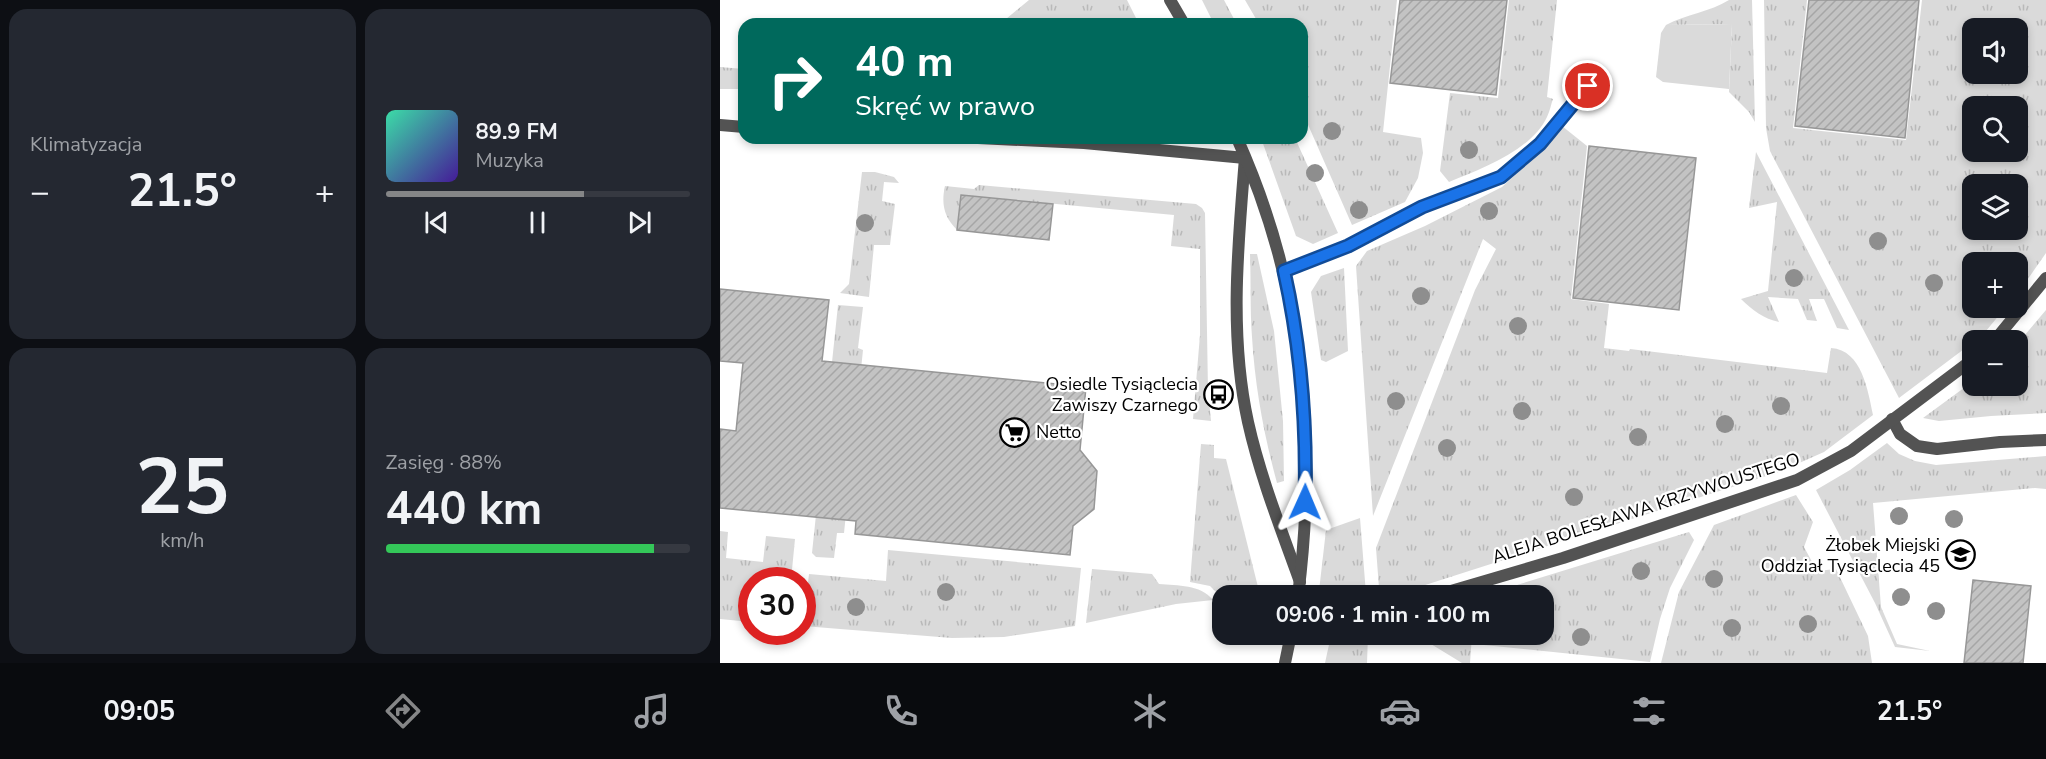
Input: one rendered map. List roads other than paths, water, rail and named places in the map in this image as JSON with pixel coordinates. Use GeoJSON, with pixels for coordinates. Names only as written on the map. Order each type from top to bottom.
{"type":"FeatureCollection","features":[{"type":"Feature","properties":{"kind":"street"},"geometry":{"type":"LineString","coordinates":[[1170,0],[1180,18]]}},
{"type":"Feature","properties":{"kind":"street"},"geometry":{"type":"LineString","coordinates":[[1284,271],[1348,246],[1422,207],[1501,177],[1540,144],[1588,86]]}},
{"type":"Feature","properties":{"kind":"street"},"geometry":{"type":"LineString","coordinates":[[720,125],[738,126]]}},
{"type":"Feature","properties":{"kind":"street"},"geometry":{"type":"LineString","coordinates":[[1095,144],[1245,158]]}},
{"type":"Feature","properties":{"kind":"street"},"geometry":{"type":"LineString","coordinates":[[1239,144],[1267,213],[1284,271],[1298,347],[1305,417],[1304,538],[1300,585]]}},
{"type":"Feature","properties":{"kind":"street"},"geometry":{"type":"LineString","coordinates":[[1245,158],[1238,246],[1240,369],[1248,421],[1263,476],[1300,582]]}},
{"type":"Feature","properties":{"kind":"street"},"geometry":{"type":"LineString","coordinates":[[2003,330],[2046,278]]}},
{"type":"Feature","properties":{"kind":"street","name":"ALEJA BOLESŁAWA KRZYWOUSTEGO"},"geometry":{"type":"LineString","coordinates":[[1471,585],[1563,558],[1797,480],[1851,451],[1962,367]]}},
{"type":"Feature","properties":{"kind":"street"},"geometry":{"type":"LineString","coordinates":[[1892,419],[1900,434],[1917,446],[1937,449],[2046,440]]}},
{"type":"Feature","properties":{"kind":"street"},"geometry":{"type":"LineString","coordinates":[[1285,663],[1289,645]]}},
{"type":"Feature","properties":{"kind":"place","name":"Osiedle Tysiąclecia Zawiszy Czarnego"},"geometry":{"type":"Point","coordinates":[1219,394]}},
{"type":"Feature","properties":{"kind":"place","name":"Netto"},"geometry":{"type":"Point","coordinates":[1015,432]}},
{"type":"Feature","properties":{"kind":"place","name":"Żłobek Miejski Oddział Tysiąclecia 45"},"geometry":{"type":"Point","coordinates":[1961,555]}}]}
